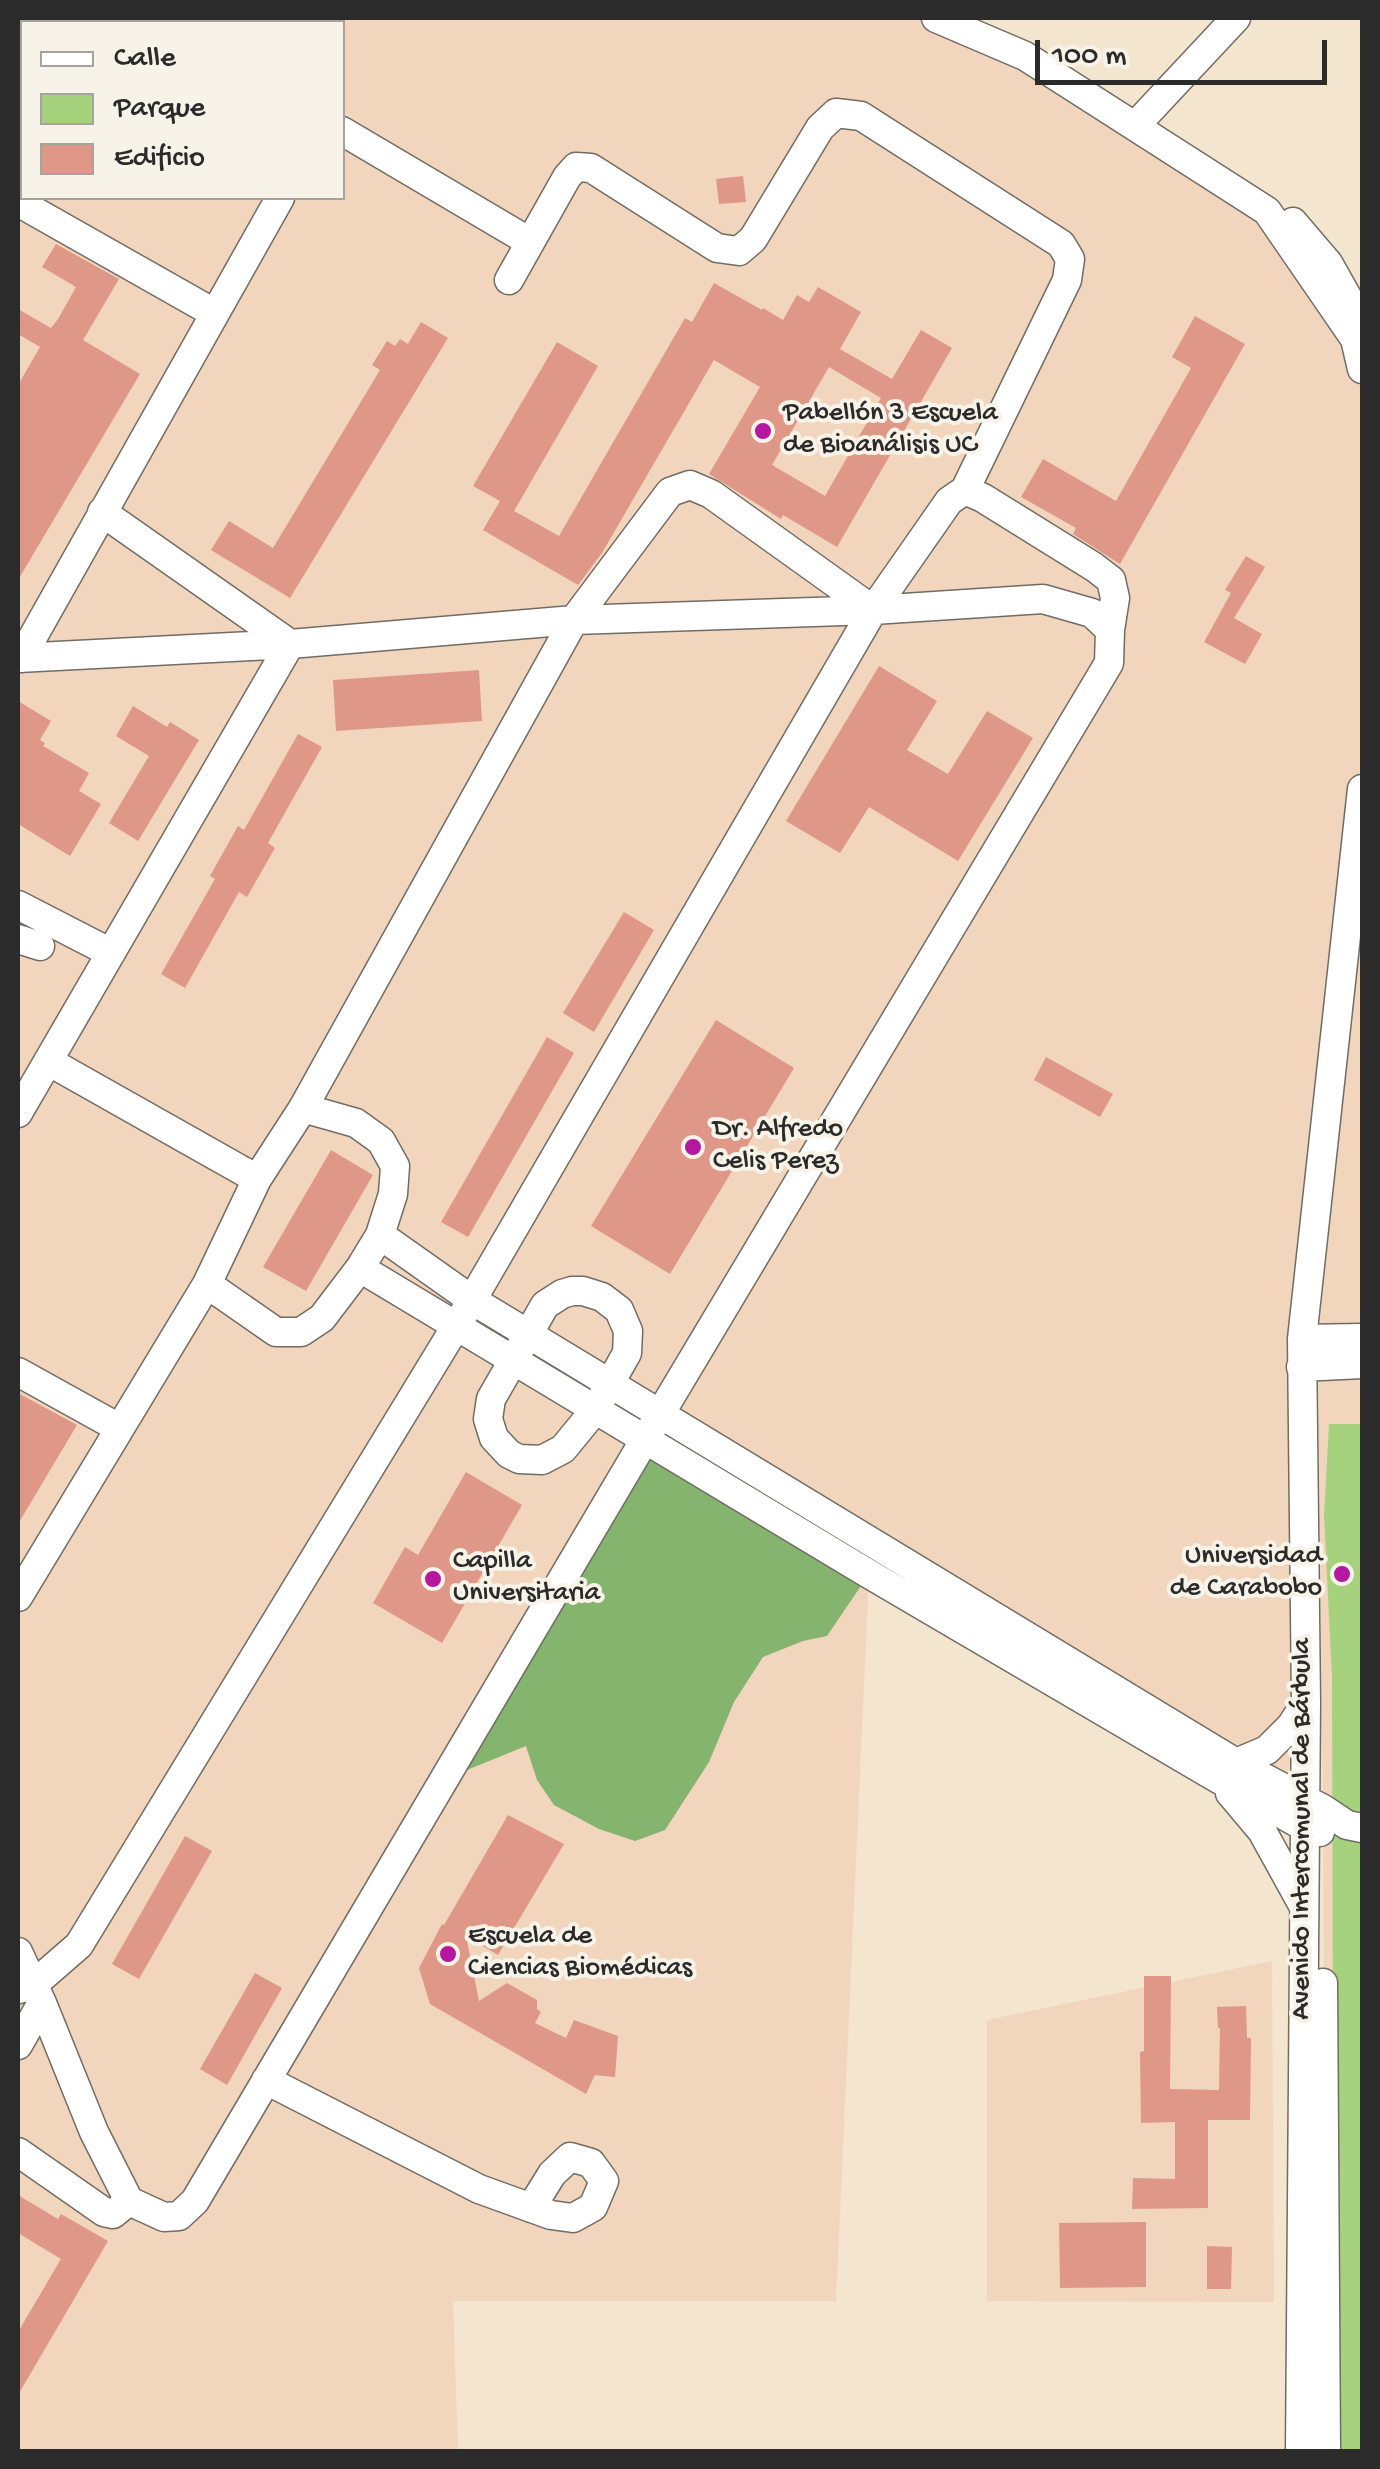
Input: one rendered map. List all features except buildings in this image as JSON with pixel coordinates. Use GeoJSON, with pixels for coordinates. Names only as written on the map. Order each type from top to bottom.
{"type":"FeatureCollection","features":[{"type":"Feature","properties":{"kind":"street"},"geometry":{"type":"LineString","coordinates":[[936,18],[1025,56],[1141,119],[1267,211],[1355,339],[1362,369]]}},
{"type":"Feature","properties":{"kind":"street"},"geometry":{"type":"LineString","coordinates":[[974,18],[1022,40],[1281,208],[1328,263],[1362,323]]}},
{"type":"Feature","properties":{"kind":"street"},"geometry":{"type":"LineString","coordinates":[[1141,119],[1236,18]]}},
{"type":"Feature","properties":{"kind":"street"},"geometry":{"type":"LineString","coordinates":[[18,2045],[31,1992],[79,1945],[472,1300],[873,610],[948,501],[964,490],[1067,280],[1070,260],[1061,244],[861,116],[836,113],[820,128],[754,239],[739,250],[717,248],[591,168],[576,167],[509,280]]}},
{"type":"Feature","properties":{"kind":"street"},"geometry":{"type":"LineString","coordinates":[[345,133],[530,242]]}},
{"type":"Feature","properties":{"kind":"street"},"geometry":{"type":"LineString","coordinates":[[19,658],[279,200]]}},
{"type":"Feature","properties":{"kind":"street"},"geometry":{"type":"LineString","coordinates":[[18,202],[214,313]]}},
{"type":"Feature","properties":{"kind":"street"},"geometry":{"type":"LineString","coordinates":[[18,1597],[208,1284],[256,1179],[303,1108],[574,620],[670,492],[690,485],[711,494],[873,610]]}},
{"type":"Feature","properties":{"kind":"street"},"geometry":{"type":"LineString","coordinates":[[18,1952],[31,1992],[129,2201],[164,2217],[178,2216],[195,2201],[1110,662],[1115,598],[1110,580],[984,498],[964,490]]}},
{"type":"Feature","properties":{"kind":"street"},"geometry":{"type":"LineString","coordinates":[[102,512],[290,644]]}},
{"type":"Feature","properties":{"kind":"street"},"geometry":{"type":"LineString","coordinates":[[19,658],[290,644],[574,620],[873,610],[1044,599],[1092,613],[1110,630]]}},
{"type":"Feature","properties":{"kind":"street"},"geometry":{"type":"LineString","coordinates":[[18,1113],[290,644]]}},
{"type":"Feature","properties":{"kind":"street","name":"Avenido Intercomunal de Bárbula"},"geometry":{"type":"LineString","coordinates":[[1300,2452],[1304,1906],[1328,1820],[1306,1703],[1310,1353],[1362,789]]}},
{"type":"Feature","properties":{"kind":"street"},"geometry":{"type":"LineString","coordinates":[[18,904],[111,953]]}},
{"type":"Feature","properties":{"kind":"street","name":"Avenido Intercomunal de Bárbula"},"geometry":{"type":"LineString","coordinates":[[1326,2452],[1328,1820],[1310,1353],[1362,920]]}},
{"type":"Feature","properties":{"kind":"street"},"geometry":{"type":"LineString","coordinates":[[48,1061],[256,1179]]}},
{"type":"Feature","properties":{"kind":"street"},"geometry":{"type":"LineString","coordinates":[[208,1284],[276,1332],[301,1332],[322,1318],[380,1235],[392,1194],[395,1166],[381,1140],[356,1123],[303,1108]]}},
{"type":"Feature","properties":{"kind":"street"},"geometry":{"type":"LineString","coordinates":[[380,1235],[472,1300],[1225,1770],[1304,1906]]}},
{"type":"Feature","properties":{"kind":"street"},"geometry":{"type":"LineString","coordinates":[[360,1268],[644,1441],[1225,1770],[1328,1820]]}},
{"type":"Feature","properties":{"kind":"street"},"geometry":{"type":"LineString","coordinates":[[583,1291],[602,1296],[619,1310],[628,1331],[627,1353],[610,1384],[594,1410],[553,1456],[531,1461],[508,1454],[494,1438],[488,1419],[491,1398],[513,1361],[545,1305],[562,1294],[583,1291]]}},
{"type":"Feature","properties":{"kind":"street"},"geometry":{"type":"LineString","coordinates":[[1310,1353],[1362,1338]]}},
{"type":"Feature","properties":{"kind":"street"},"geometry":{"type":"LineString","coordinates":[[1310,1353],[1362,1364]]}},
{"type":"Feature","properties":{"kind":"street"},"geometry":{"type":"LineString","coordinates":[[18,1372],[118,1428]]}},
{"type":"Feature","properties":{"kind":"street"},"geometry":{"type":"LineString","coordinates":[[1225,1770],[1267,1750],[1291,1726],[1306,1703]]}},
{"type":"Feature","properties":{"kind":"street"},"geometry":{"type":"LineString","coordinates":[[266,2080],[479,2189],[531,2208]]}},
{"type":"Feature","properties":{"kind":"street"},"geometry":{"type":"LineString","coordinates":[[18,2152],[104,2212],[113,2214],[129,2201]]}},
{"type":"Feature","properties":{"kind":"shaded area"},"geometry":{"type":"Polygon","coordinates":[[[18,18],[936,18],[1267,211],[1362,369],[1362,789],[1302,1339],[1306,1703],[1277,1812],[869,1575],[836,2301],[453,2301],[458,2451],[18,2451],[18,18]]]}},
{"type":"Feature","properties":{"kind":"shaded area","name":"Universidad de Carabobo"},"geometry":{"type":"Polygon","coordinates":[[[1362,920],[1362,2451],[1326,2451],[1318,1338],[1362,920]]]}},
{"type":"Feature","properties":{"kind":"shaded area"},"geometry":{"type":"Polygon","coordinates":[[[1272,1961],[1274,2302],[987,2301],[987,2020],[1272,1961]]]}},
{"type":"Feature","properties":{"kind":"green space"},"geometry":{"type":"Polygon","coordinates":[[[1329,1424],[1362,1424],[1362,2452],[1334,2451],[1332,1678],[1324,1515],[1329,1424]]]}},
{"type":"Feature","properties":{"kind":"green space"},"geometry":{"type":"Polygon","coordinates":[[[644,1441],[869,1574],[827,1636],[763,1657],[734,1702],[709,1762],[665,1830],[635,1841],[599,1829],[554,1805],[537,1780],[526,1746],[457,1774],[644,1441]]]}},
{"type":"Feature","properties":{"kind":"place","name":"Pabellón 3 Escuela de Bioanálisis UC"},"geometry":{"type":"Point","coordinates":[763,431]}},
{"type":"Feature","properties":{"kind":"place","name":"Dr. Alfredo Celis Perez"},"geometry":{"type":"Point","coordinates":[693,1147]}},
{"type":"Feature","properties":{"kind":"place","name":"Universidad de Carabobo"},"geometry":{"type":"Point","coordinates":[1342,1574]}},
{"type":"Feature","properties":{"kind":"place","name":"Capilla Universitaria"},"geometry":{"type":"Point","coordinates":[433,1579]}},
{"type":"Feature","properties":{"kind":"place","name":"Escuela de Ciencias Biomédicas"},"geometry":{"type":"Point","coordinates":[448,1954]}}]}
